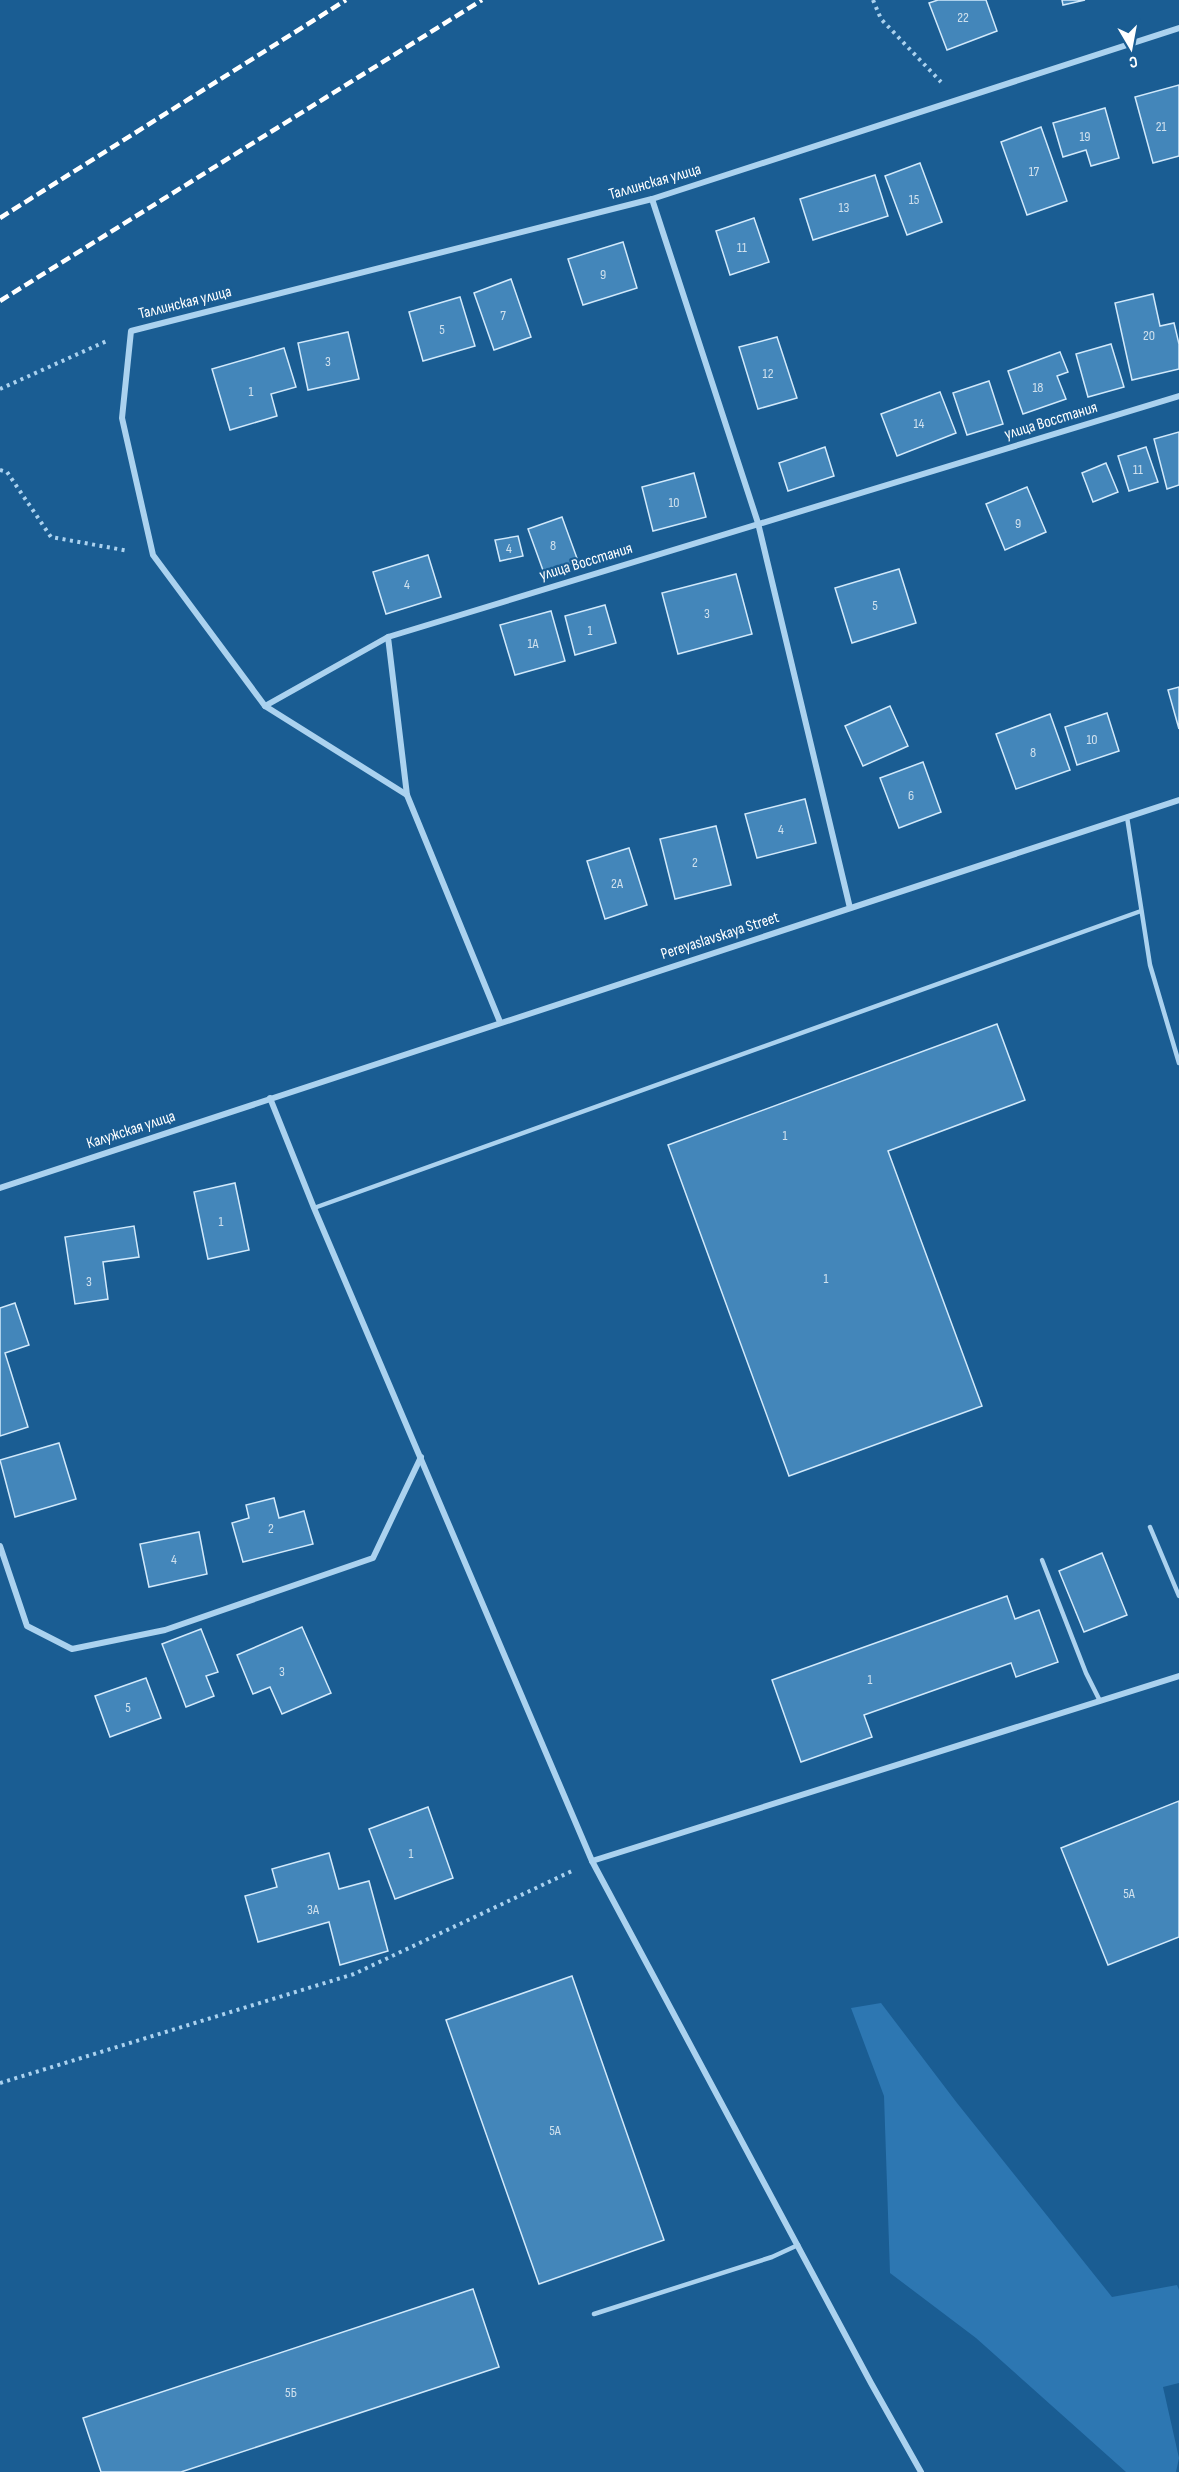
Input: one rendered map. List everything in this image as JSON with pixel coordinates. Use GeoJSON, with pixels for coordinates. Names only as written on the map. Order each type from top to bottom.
{"type":"FeatureCollection","features":[{"type":"Feature","properties":{"kind":"street","name":"Таллинская улица"},"geometry":{"type":"LineString","coordinates":[[130,331],[652,199],[1179,28]]}},
{"type":"Feature","properties":{"kind":"street"},"geometry":{"type":"LineString","coordinates":[[652,199],[758,523],[850,908]]}},
{"type":"Feature","properties":{"kind":"street"},"geometry":{"type":"LineString","coordinates":[[130,331],[122,418],[153,555],[265,706],[407,795]]}},
{"type":"Feature","properties":{"kind":"street","name":"улица Восстания"},"geometry":{"type":"LineString","coordinates":[[265,706],[388,637],[1179,396]]}},
{"type":"Feature","properties":{"kind":"street"},"geometry":{"type":"LineString","coordinates":[[388,637],[407,795],[500,1022]]}},
{"type":"Feature","properties":{"kind":"street","name":"Pereyaslavskaya Street"},"geometry":{"type":"LineString","coordinates":[[270,1098],[1179,800]]}},
{"type":"Feature","properties":{"kind":"street"},"geometry":{"type":"LineString","coordinates":[[270,1098],[314,1208],[592,1861],[871,2383],[921,2472]]}},
{"type":"Feature","properties":{"kind":"street","name":"Калужская улица"},"geometry":{"type":"LineString","coordinates":[[0,1188],[270,1098]]}},
{"type":"Feature","properties":{"kind":"street"},"geometry":{"type":"LineString","coordinates":[[0,1546],[27,1626],[72,1649],[165,1630],[373,1558],[421,1457]]}},
{"type":"Feature","properties":{"kind":"street"},"geometry":{"type":"LineString","coordinates":[[592,1861],[1179,1676]]}},
{"type":"Feature","properties":{"kind":"lane"},"geometry":{"type":"LineString","coordinates":[[1127,817],[1150,965],[1179,1063]]}},
{"type":"Feature","properties":{"kind":"lane"},"geometry":{"type":"LineString","coordinates":[[314,1208],[1142,911]]}},
{"type":"Feature","properties":{"kind":"lane"},"geometry":{"type":"LineString","coordinates":[[1150,1527],[1179,1596]]}},
{"type":"Feature","properties":{"kind":"lane"},"geometry":{"type":"LineString","coordinates":[[1042,1560],[1086,1672],[1100,1701]]}},
{"type":"Feature","properties":{"kind":"lane"},"geometry":{"type":"LineString","coordinates":[[594,2314],[772,2257],[798,2245]]}},
{"type":"Feature","properties":{"kind":"path"},"geometry":{"type":"LineString","coordinates":[[873,0],[881,19],[958,99]]}},
{"type":"Feature","properties":{"kind":"path"},"geometry":{"type":"LineString","coordinates":[[0,389],[130,331]]}},
{"type":"Feature","properties":{"kind":"path"},"geometry":{"type":"LineString","coordinates":[[0,470],[7,472],[51,537],[153,555]]}},
{"type":"Feature","properties":{"kind":"path"},"geometry":{"type":"LineString","coordinates":[[0,2083],[354,1974],[592,1861]]}},
{"type":"Feature","properties":{"kind":"shaded area"},"geometry":{"type":"Polygon","coordinates":[[[881,2003],[957,2103],[1112,2297],[1177,2285],[1179,2290],[1179,2383],[1163,2387],[1179,2458],[1176,2472],[1126,2472],[976,2338],[890,2273],[884,2096],[851,2008],[881,2003]]]}},
{"type":"Feature","properties":{"kind":"building"},"geometry":{"type":"Polygon","coordinates":[[[938,0],[986,0],[997,31],[947,50],[929,3],[938,0]]]}},
{"type":"Feature","properties":{"kind":"building"},"geometry":{"type":"Polygon","coordinates":[[[1062,0],[1085,0],[1063,5],[1062,0]]]}},
{"type":"Feature","properties":{"kind":"building"},"geometry":{"type":"Polygon","coordinates":[[[1179,85],[1179,156],[1153,163],[1135,97],[1179,85]]]}},
{"type":"Feature","properties":{"kind":"building"},"geometry":{"type":"Polygon","coordinates":[[[1105,108],[1119,158],[1091,166],[1086,150],[1063,157],[1053,123],[1105,108]]]}},
{"type":"Feature","properties":{"kind":"building"},"geometry":{"type":"Polygon","coordinates":[[[1041,127],[1067,201],[1027,215],[1001,142],[1041,127]]]}},
{"type":"Feature","properties":{"kind":"building"},"geometry":{"type":"Polygon","coordinates":[[[920,163],[942,222],[907,235],[885,176],[920,163]]]}},
{"type":"Feature","properties":{"kind":"building"},"geometry":{"type":"Polygon","coordinates":[[[875,175],[888,216],[813,240],[800,199],[875,175]]]}},
{"type":"Feature","properties":{"kind":"building"},"geometry":{"type":"Polygon","coordinates":[[[754,218],[769,262],[730,275],[716,231],[754,218]]]}},
{"type":"Feature","properties":{"kind":"building"},"geometry":{"type":"Polygon","coordinates":[[[623,242],[637,288],[583,305],[568,259],[623,242]]]}},
{"type":"Feature","properties":{"kind":"building"},"geometry":{"type":"Polygon","coordinates":[[[511,279],[531,337],[494,350],[474,293],[511,279]]]}},
{"type":"Feature","properties":{"kind":"building"},"geometry":{"type":"Polygon","coordinates":[[[1153,294],[1160,326],[1174,323],[1179,344],[1179,369],[1132,380],[1115,303],[1153,294]]]}},
{"type":"Feature","properties":{"kind":"building"},"geometry":{"type":"Polygon","coordinates":[[[460,297],[475,346],[423,361],[409,312],[460,297]]]}},
{"type":"Feature","properties":{"kind":"building"},"geometry":{"type":"Polygon","coordinates":[[[348,332],[359,379],[308,390],[298,343],[348,332]]]}},
{"type":"Feature","properties":{"kind":"building"},"geometry":{"type":"Polygon","coordinates":[[[777,337],[797,398],[758,409],[739,347],[777,337]]]}},
{"type":"Feature","properties":{"kind":"building"},"geometry":{"type":"Polygon","coordinates":[[[1111,344],[1124,387],[1088,397],[1076,354],[1111,344]]]}},
{"type":"Feature","properties":{"kind":"building"},"geometry":{"type":"Polygon","coordinates":[[[284,348],[296,387],[271,394],[277,416],[230,430],[212,369],[284,348]]]}},
{"type":"Feature","properties":{"kind":"building"},"geometry":{"type":"Polygon","coordinates":[[[1060,352],[1068,372],[1057,376],[1066,399],[1023,414],[1008,371],[1060,352]]]}},
{"type":"Feature","properties":{"kind":"building"},"geometry":{"type":"Polygon","coordinates":[[[989,381],[1003,424],[967,435],[953,393],[989,381]]]}},
{"type":"Feature","properties":{"kind":"building"},"geometry":{"type":"Polygon","coordinates":[[[940,392],[956,433],[897,456],[881,414],[940,392]]]}},
{"type":"Feature","properties":{"kind":"building"},"geometry":{"type":"Polygon","coordinates":[[[1179,432],[1179,485],[1167,489],[1154,439],[1179,432]]]}},
{"type":"Feature","properties":{"kind":"building"},"geometry":{"type":"Polygon","coordinates":[[[825,447],[834,476],[788,491],[779,463],[825,447]]]}},
{"type":"Feature","properties":{"kind":"building"},"geometry":{"type":"Polygon","coordinates":[[[1146,447],[1158,482],[1129,491],[1118,456],[1146,447]]]}},
{"type":"Feature","properties":{"kind":"building"},"geometry":{"type":"Polygon","coordinates":[[[1106,463],[1118,492],[1093,502],[1082,473],[1106,463]]]}},
{"type":"Feature","properties":{"kind":"building"},"geometry":{"type":"Polygon","coordinates":[[[694,473],[706,517],[653,531],[642,487],[694,473]]]}},
{"type":"Feature","properties":{"kind":"building"},"geometry":{"type":"Polygon","coordinates":[[[1027,487],[1046,532],[1005,550],[986,504],[1027,487]]]}},
{"type":"Feature","properties":{"kind":"building"},"geometry":{"type":"Polygon","coordinates":[[[562,517],[578,561],[544,573],[528,529],[562,517]]]}},
{"type":"Feature","properties":{"kind":"building"},"geometry":{"type":"Polygon","coordinates":[[[518,536],[523,556],[500,561],[495,540],[518,536]]]}},
{"type":"Feature","properties":{"kind":"building"},"geometry":{"type":"Polygon","coordinates":[[[428,555],[441,597],[386,614],[373,572],[428,555]]]}},
{"type":"Feature","properties":{"kind":"building"},"geometry":{"type":"Polygon","coordinates":[[[899,569],[916,623],[852,643],[835,588],[899,569]]]}},
{"type":"Feature","properties":{"kind":"building"},"geometry":{"type":"Polygon","coordinates":[[[736,574],[752,634],[678,654],[662,593],[736,574]]]}},
{"type":"Feature","properties":{"kind":"building"},"geometry":{"type":"Polygon","coordinates":[[[605,605],[616,643],[575,655],[565,616],[605,605]]]}},
{"type":"Feature","properties":{"kind":"building"},"geometry":{"type":"Polygon","coordinates":[[[551,611],[565,661],[515,675],[500,625],[551,611]]]}},
{"type":"Feature","properties":{"kind":"building"},"geometry":{"type":"Polygon","coordinates":[[[1179,687],[1179,729],[1168,690],[1179,687]]]}},
{"type":"Feature","properties":{"kind":"building"},"geometry":{"type":"Polygon","coordinates":[[[890,706],[908,746],[863,766],[845,726],[890,706]]]}},
{"type":"Feature","properties":{"kind":"building"},"geometry":{"type":"Polygon","coordinates":[[[1107,713],[1119,751],[1077,765],[1065,727],[1107,713]]]}},
{"type":"Feature","properties":{"kind":"building"},"geometry":{"type":"Polygon","coordinates":[[[1050,714],[1070,770],[1016,789],[996,734],[1050,714]]]}},
{"type":"Feature","properties":{"kind":"building"},"geometry":{"type":"Polygon","coordinates":[[[923,762],[941,812],[899,828],[880,778],[923,762]]]}},
{"type":"Feature","properties":{"kind":"building"},"geometry":{"type":"Polygon","coordinates":[[[805,799],[816,843],[757,858],[745,814],[805,799]]]}},
{"type":"Feature","properties":{"kind":"building"},"geometry":{"type":"Polygon","coordinates":[[[716,826],[731,885],[675,899],[660,839],[716,826]]]}},
{"type":"Feature","properties":{"kind":"building"},"geometry":{"type":"Polygon","coordinates":[[[629,848],[647,905],[605,919],[587,861],[629,848]]]}},
{"type":"Feature","properties":{"kind":"building"},"geometry":{"type":"Polygon","coordinates":[[[997,1024],[1025,1100],[888,1151],[982,1406],[789,1476],[668,1145],[997,1024]]]}},
{"type":"Feature","properties":{"kind":"building"},"geometry":{"type":"Polygon","coordinates":[[[235,1183],[249,1250],[208,1259],[194,1192],[235,1183]]]}},
{"type":"Feature","properties":{"kind":"building"},"geometry":{"type":"Polygon","coordinates":[[[134,1226],[139,1257],[103,1262],[108,1299],[75,1304],[65,1237],[134,1226]]]}},
{"type":"Feature","properties":{"kind":"building"},"geometry":{"type":"Polygon","coordinates":[[[15,1303],[29,1345],[5,1353],[28,1427],[0,1436],[0,1308],[15,1303]]]}},
{"type":"Feature","properties":{"kind":"building"},"geometry":{"type":"Polygon","coordinates":[[[59,1443],[76,1499],[15,1517],[0,1460],[59,1443]]]}},
{"type":"Feature","properties":{"kind":"building"},"geometry":{"type":"Polygon","coordinates":[[[274,1498],[279,1518],[304,1511],[313,1544],[243,1562],[232,1523],[249,1518],[246,1505],[274,1498]]]}},
{"type":"Feature","properties":{"kind":"building"},"geometry":{"type":"Polygon","coordinates":[[[199,1532],[207,1574],[149,1587],[140,1544],[199,1532]]]}},
{"type":"Feature","properties":{"kind":"building"},"geometry":{"type":"Polygon","coordinates":[[[1102,1553],[1127,1615],[1084,1632],[1059,1571],[1102,1553]]]}},
{"type":"Feature","properties":{"kind":"building"},"geometry":{"type":"Polygon","coordinates":[[[1007,1596],[1015,1619],[1039,1610],[1058,1662],[1016,1677],[1011,1663],[864,1715],[872,1737],[801,1762],[772,1680],[1007,1596]]]}},
{"type":"Feature","properties":{"kind":"building"},"geometry":{"type":"Polygon","coordinates":[[[302,1627],[331,1693],[282,1714],[270,1687],[253,1694],[237,1655],[302,1627]]]}},
{"type":"Feature","properties":{"kind":"building"},"geometry":{"type":"Polygon","coordinates":[[[201,1629],[218,1672],[206,1676],[214,1696],[186,1707],[162,1644],[201,1629]]]}},
{"type":"Feature","properties":{"kind":"building"},"geometry":{"type":"Polygon","coordinates":[[[146,1678],[161,1718],[110,1737],[95,1696],[146,1678]]]}},
{"type":"Feature","properties":{"kind":"building"},"geometry":{"type":"Polygon","coordinates":[[[1179,1801],[1179,1937],[1108,1965],[1061,1848],[1179,1801]]]}},
{"type":"Feature","properties":{"kind":"building"},"geometry":{"type":"Polygon","coordinates":[[[428,1807],[453,1878],[395,1899],[369,1829],[428,1807]]]}},
{"type":"Feature","properties":{"kind":"building"},"geometry":{"type":"Polygon","coordinates":[[[329,1853],[339,1889],[369,1881],[388,1951],[340,1965],[329,1922],[258,1942],[245,1896],[277,1887],[272,1869],[329,1853]]]}},
{"type":"Feature","properties":{"kind":"building"},"geometry":{"type":"Polygon","coordinates":[[[572,1976],[664,2240],[539,2284],[446,2020],[572,1976]]]}},
{"type":"Feature","properties":{"kind":"building"},"geometry":{"type":"Polygon","coordinates":[[[473,2289],[499,2367],[181,2472],[101,2472],[83,2418],[473,2289]]]}},
{"type":"Feature","properties":{"kind":"railway"},"geometry":{"type":"LineString","coordinates":[[0,218],[346,0]]}},
{"type":"Feature","properties":{"kind":"railway"},"geometry":{"type":"LineString","coordinates":[[0,301],[482,0]]}}]}
